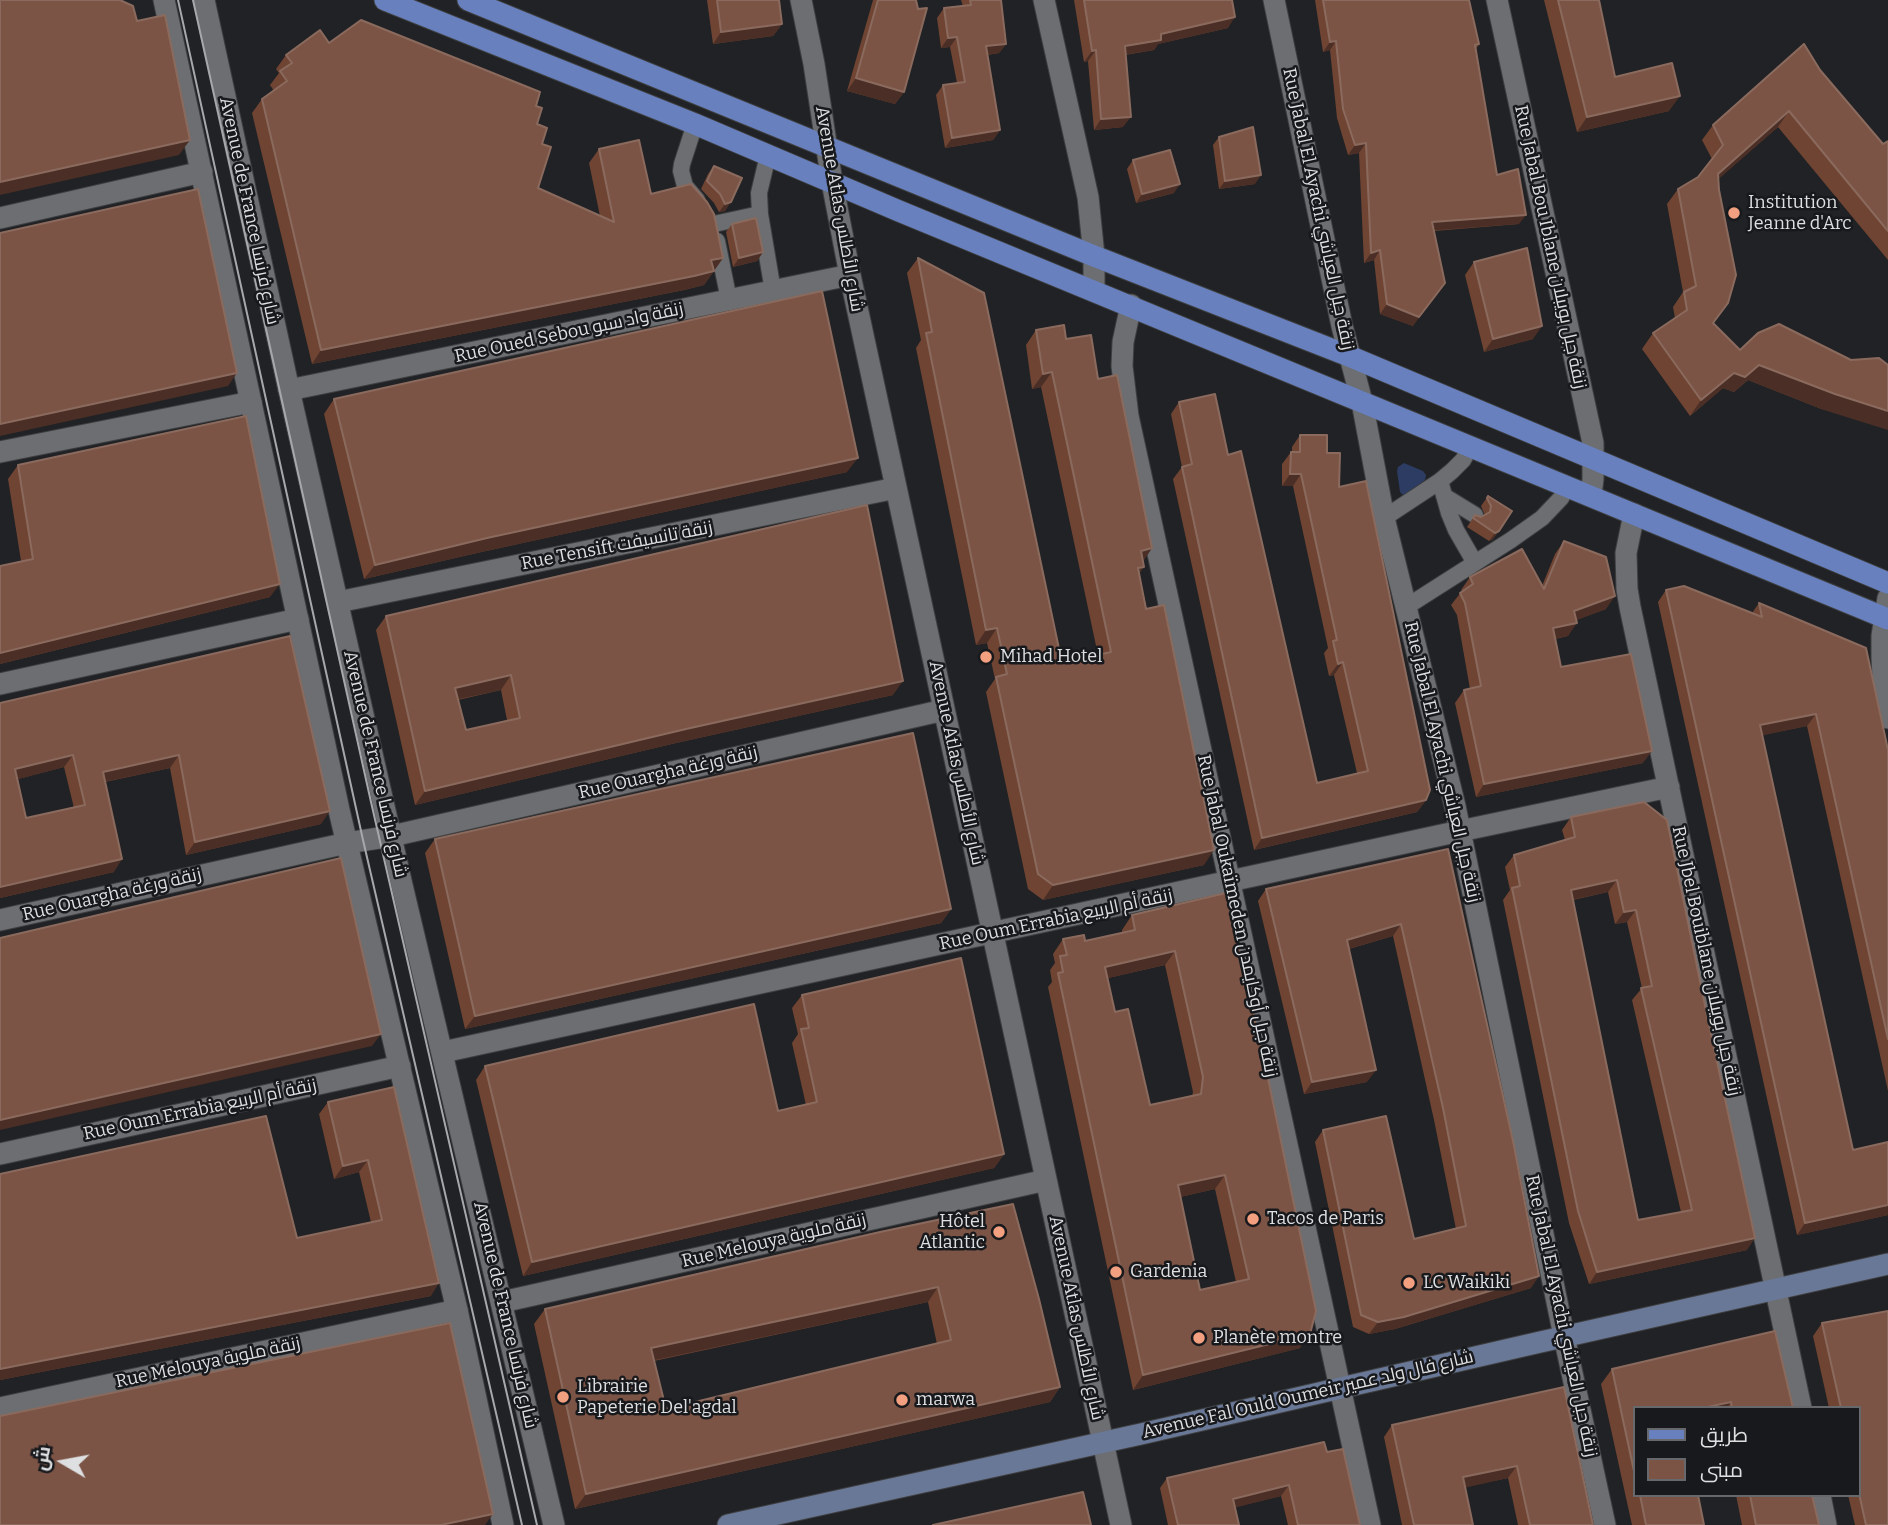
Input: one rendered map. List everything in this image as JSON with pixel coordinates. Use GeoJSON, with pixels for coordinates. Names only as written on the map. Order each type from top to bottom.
{"type":"FeatureCollection","features":[{"type":"Feature","properties":{"kind":"main road"},"geometry":{"type":"LineString","coordinates":[[385,0],[695,124],[1634,514],[1887,612]]}},
{"type":"Feature","properties":{"kind":"main road"},"geometry":{"type":"LineString","coordinates":[[468,0],[1094,256],[1349,356],[1888,583]]}},
{"type":"Feature","properties":{"kind":"main road","name":"Avenue Fal Ould Oumeir شارع فال ولد عمير"},"geometry":{"type":"LineString","coordinates":[[728,1525],[1103,1443],[1888,1264]]}},
{"type":"Feature","properties":{"kind":"street"},"geometry":{"type":"LineString","coordinates":[[164,0],[347,843],[457,1310],[503,1525]]}},
{"type":"Feature","properties":{"kind":"street","name":"Avenue de France شارع فرنسا"},"geometry":{"type":"LineString","coordinates":[[204,0],[289,390],[391,836],[554,1525]]}},
{"type":"Feature","properties":{"kind":"street","name":"Avenue Atlas شارع الأطلس"},"geometry":{"type":"LineString","coordinates":[[801,0],[850,275],[1121,1525]]}},
{"type":"Feature","properties":{"kind":"street"},"geometry":{"type":"LineString","coordinates":[[1044,0],[1088,197],[1094,256],[1094,290]]}},
{"type":"Feature","properties":{"kind":"street","name":"Rue Jabal El Ayachi زنقة جبل العياشي"},"geometry":{"type":"LineString","coordinates":[[1274,0],[1349,356],[1362,402],[1384,518],[1460,831],[1605,1525]]}},
{"type":"Feature","properties":{"kind":"street","name":"Rue Jabal Bou Iblane زنقة جبل بويبلان"},"geometry":{"type":"LineString","coordinates":[[1497,0],[1593,443],[1591,495]]}},
{"type":"Feature","properties":{"kind":"street"},"geometry":{"type":"LineString","coordinates":[[0,218],[202,172]]}},
{"type":"Feature","properties":{"kind":"street","name":"Rue Oued Sebou زنقة واد سبو"},"geometry":{"type":"LineString","coordinates":[[289,390],[850,275]]}},
{"type":"Feature","properties":{"kind":"street","name":"Rue Jabal Oukaïmeden زنقة جبل أوكايمدن"},"geometry":{"type":"LineString","coordinates":[[1131,305],[1123,342],[1122,366],[1128,416],[1370,1525]]}},
{"type":"Feature","properties":{"kind":"street"},"geometry":{"type":"LineString","coordinates":[[0,452],[251,402]]}},
{"type":"Feature","properties":{"kind":"street","name":"Rue Tensift زنقة تانسيفت"},"geometry":{"type":"LineString","coordinates":[[338,602],[896,488]]}},
{"type":"Feature","properties":{"kind":"street","name":"Rue Jbel Bouiblane زنقة جبل بويبلان"},"geometry":{"type":"LineString","coordinates":[[1634,514],[1626,552],[1627,589],[1801,1406]]}},
{"type":"Feature","properties":{"kind":"street"},"geometry":{"type":"LineString","coordinates":[[1887,612],[1882,636],[1888,718]]}},
{"type":"Feature","properties":{"kind":"street"},"geometry":{"type":"LineString","coordinates":[[0,684],[298,619]]}},
{"type":"Feature","properties":{"kind":"street","name":"Rue Ouargha زنقة ورغة"},"geometry":{"type":"LineString","coordinates":[[0,920],[347,843],[391,836],[944,710]]}},
{"type":"Feature","properties":{"kind":"street","name":"Rue Oum Errabia زنقة أم الربيع"},"geometry":{"type":"LineString","coordinates":[[443,1052],[1669,788]]}},
{"type":"Feature","properties":{"kind":"street","name":"Rue Oum Errabia زنقة أم الربيع"},"geometry":{"type":"LineString","coordinates":[[0,1154],[400,1066]]}},
{"type":"Feature","properties":{"kind":"street","name":"Rue Melouya زنقة ملوية"},"geometry":{"type":"LineString","coordinates":[[502,1302],[1046,1180]]}},
{"type":"Feature","properties":{"kind":"street","name":"Rue Melouya زنقة ملوية"},"geometry":{"type":"LineString","coordinates":[[0,1408],[457,1310]]}},
{"type":"Feature","properties":{"kind":"street"},"geometry":{"type":"LineString","coordinates":[[1820,1497],[1826,1525]]}},
{"type":"Feature","properties":{"kind":"lane"},"geometry":{"type":"LineString","coordinates":[[695,124],[682,164],[683,179],[714,225],[729,300]]}},
{"type":"Feature","properties":{"kind":"lane"},"geometry":{"type":"LineString","coordinates":[[768,155],[760,186],[760,214],[773,291]]}},
{"type":"Feature","properties":{"kind":"lane"},"geometry":{"type":"LineString","coordinates":[[714,225],[760,214]]}},
{"type":"Feature","properties":{"kind":"lane"},"geometry":{"type":"LineString","coordinates":[[1384,518],[1442,488],[1471,446]]}},
{"type":"Feature","properties":{"kind":"lane"},"geometry":{"type":"LineString","coordinates":[[1406,607],[1475,563],[1505,535],[1553,509],[1568,486]]}},
{"type":"Feature","properties":{"kind":"lane"},"geometry":{"type":"LineString","coordinates":[[1442,488],[1475,515]]}},
{"type":"Feature","properties":{"kind":"lane"},"geometry":{"type":"LineString","coordinates":[[1442,488],[1456,530],[1475,563]]}},
{"type":"Feature","properties":{"kind":"shaded area"},"geometry":{"type":"Polygon","coordinates":[[[1404,463],[1426,475],[1425,480],[1404,496],[1400,492],[1397,471],[1404,463]]]}},
{"type":"Feature","properties":{"kind":"building"},"geometry":{"type":"Polygon","coordinates":[[[0,0],[120,0],[133,6],[137,21],[165,15],[190,140],[0,182],[0,0]]]}},
{"type":"Feature","properties":{"kind":"building"},"geometry":{"type":"Polygon","coordinates":[[[717,0],[779,0],[782,24],[721,32],[717,0]]]}},
{"type":"Feature","properties":{"kind":"building"},"geometry":{"type":"Polygon","coordinates":[[[878,0],[916,0],[918,9],[927,8],[904,92],[856,78],[878,0]]]}},
{"type":"Feature","properties":{"kind":"building"},"geometry":{"type":"Polygon","coordinates":[[[970,0],[1001,0],[1006,44],[986,46],[1000,130],[952,138],[943,85],[965,82],[957,37],[948,38],[944,8],[971,5],[970,0]]]}},
{"type":"Feature","properties":{"kind":"building"},"geometry":{"type":"Polygon","coordinates":[[[1084,0],[1232,0],[1235,17],[1161,34],[1161,40],[1125,46],[1131,117],[1101,119],[1096,50],[1092,51],[1084,0]]]}},
{"type":"Feature","properties":{"kind":"building"},"geometry":{"type":"Polygon","coordinates":[[[1323,0],[1469,0],[1479,44],[1475,45],[1497,175],[1518,169],[1526,215],[1432,222],[1445,283],[1419,317],[1387,304],[1380,250],[1371,253],[1366,143],[1355,145],[1343,109],[1336,41],[1330,42],[1323,0]]]}},
{"type":"Feature","properties":{"kind":"building"},"geometry":{"type":"Polygon","coordinates":[[[1558,0],[1599,0],[1615,77],[1672,63],[1680,96],[1587,117],[1558,0]]]}},
{"type":"Feature","properties":{"kind":"building"},"geometry":{"type":"Polygon","coordinates":[[[361,20],[540,92],[536,106],[542,108],[537,124],[547,128],[542,144],[551,147],[538,188],[614,222],[599,149],[639,140],[651,194],[691,184],[714,214],[723,258],[711,260],[714,271],[694,276],[321,350],[262,99],[287,81],[280,71],[292,63],[286,55],[320,30],[329,43],[361,20]]]}},
{"type":"Feature","properties":{"kind":"building"},"geometry":{"type":"Polygon","coordinates":[[[1804,44],[1820,70],[1883,144],[1888,141],[1888,231],[1789,111],[1718,174],[1736,275],[1728,303],[1713,323],[1740,350],[1758,333],[1779,324],[1851,360],[1879,358],[1888,365],[1888,411],[1759,365],[1745,377],[1734,373],[1701,400],[1653,333],[1687,310],[1684,292],[1696,286],[1678,189],[1698,177],[1723,145],[1713,125],[1804,44]]]}},
{"type":"Feature","properties":{"kind":"building"},"geometry":{"type":"Polygon","coordinates":[[[1253,127],[1261,175],[1225,181],[1219,137],[1253,127]]]}},
{"type":"Feature","properties":{"kind":"building"},"geometry":{"type":"Polygon","coordinates":[[[1170,150],[1180,184],[1142,194],[1133,160],[1170,150]]]}},
{"type":"Feature","properties":{"kind":"building"},"geometry":{"type":"Polygon","coordinates":[[[714,166],[742,178],[731,202],[725,204],[720,194],[707,181],[714,166]]]}},
{"type":"Feature","properties":{"kind":"building"},"geometry":{"type":"Polygon","coordinates":[[[198,189],[237,373],[0,424],[0,233],[198,189]]]}},
{"type":"Feature","properties":{"kind":"building"},"geometry":{"type":"Polygon","coordinates":[[[756,218],[763,252],[739,258],[732,224],[756,218]]]}},
{"type":"Feature","properties":{"kind":"building"},"geometry":{"type":"Polygon","coordinates":[[[1527,248],[1542,326],[1493,339],[1474,262],[1527,248]]]}},
{"type":"Feature","properties":{"kind":"building"},"geometry":{"type":"Polygon","coordinates":[[[918,258],[984,293],[1062,663],[1111,652],[1052,372],[1043,374],[1036,330],[1064,325],[1066,339],[1091,335],[1098,379],[1117,375],[1152,548],[1141,551],[1144,567],[1138,568],[1146,609],[1164,605],[1214,850],[1053,885],[1038,874],[996,677],[1007,674],[997,628],[986,630],[926,333],[932,332],[918,258]]]}},
{"type":"Feature","properties":{"kind":"building"},"geometry":{"type":"Polygon","coordinates":[[[822,291],[858,458],[487,538],[375,565],[334,399],[822,291]]]}},
{"type":"Feature","properties":{"kind":"building"},"geometry":{"type":"Polygon","coordinates":[[[1215,394],[1228,455],[1241,451],[1317,783],[1368,771],[1343,662],[1338,664],[1333,641],[1337,640],[1301,474],[1290,474],[1291,452],[1300,452],[1300,435],[1327,435],[1327,453],[1340,453],[1339,487],[1366,481],[1430,790],[1426,800],[1262,838],[1182,467],[1192,464],[1179,402],[1215,394]]]}},
{"type":"Feature","properties":{"kind":"building"},"geometry":{"type":"Polygon","coordinates":[[[246,416],[280,584],[0,653],[0,566],[33,559],[18,465],[246,416]]]}},
{"type":"Feature","properties":{"kind":"building"},"geometry":{"type":"Polygon","coordinates":[[[1488,496],[1512,511],[1495,533],[1473,518],[1475,515],[1481,517],[1490,512],[1488,496]]]}},
{"type":"Feature","properties":{"kind":"building"},"geometry":{"type":"Polygon","coordinates":[[[867,505],[903,681],[425,791],[386,616],[867,505]],[[511,675],[455,688],[466,730],[520,718],[511,675]]]}},
{"type":"Feature","properties":{"kind":"building"},"geometry":{"type":"Polygon","coordinates":[[[1564,541],[1606,557],[1615,596],[1574,611],[1577,623],[1553,628],[1561,667],[1631,654],[1652,751],[1484,784],[1464,690],[1481,686],[1465,603],[1460,593],[1473,584],[1470,577],[1522,549],[1544,589],[1564,541]]]}},
{"type":"Feature","properties":{"kind":"building"},"geometry":{"type":"Polygon","coordinates":[[[1684,586],[1762,617],[1759,603],[1866,648],[1888,750],[1888,1039],[1816,714],[1760,725],[1853,1150],[1888,1142],[1888,1205],[1805,1223],[1666,590],[1684,586]]]}},
{"type":"Feature","properties":{"kind":"building"},"geometry":{"type":"Polygon","coordinates":[[[290,636],[330,811],[195,842],[179,755],[103,772],[122,859],[0,887],[0,703],[290,636]],[[73,755],[15,769],[26,818],[85,805],[73,755]]]}},
{"type":"Feature","properties":{"kind":"building"},"geometry":{"type":"Polygon","coordinates":[[[913,733],[951,909],[475,1016],[435,839],[913,733]]]}},
{"type":"Feature","properties":{"kind":"building"},"geometry":{"type":"Polygon","coordinates":[[[1644,802],[1667,820],[1755,1238],[1597,1272],[1578,1211],[1512,888],[1520,886],[1514,855],[1575,837],[1571,817],[1644,802]],[[1617,880],[1571,890],[1638,1220],[1692,1210],[1641,988],[1652,986],[1636,910],[1624,912],[1617,880]]]}},
{"type":"Feature","properties":{"kind":"building"},"geometry":{"type":"Polygon","coordinates":[[[1448,849],[1513,1141],[1539,1276],[1404,1317],[1378,1322],[1361,1315],[1323,1130],[1386,1116],[1414,1239],[1466,1226],[1443,1108],[1401,924],[1347,940],[1376,1070],[1312,1082],[1266,889],[1448,849]]]}},
{"type":"Feature","properties":{"kind":"building"},"geometry":{"type":"Polygon","coordinates":[[[341,858],[381,1034],[0,1120],[0,938],[341,858]]]}},
{"type":"Feature","properties":{"kind":"building"},"geometry":{"type":"Polygon","coordinates":[[[1226,893],[1268,1078],[1316,1311],[1310,1334],[1143,1375],[1058,973],[1063,972],[1060,956],[1067,955],[1063,939],[1084,935],[1085,941],[1135,930],[1132,915],[1226,893]],[[1175,951],[1105,967],[1115,1012],[1128,1009],[1150,1105],[1201,1094],[1203,1077],[1175,951]],[[1225,1175],[1178,1185],[1200,1290],[1249,1279],[1225,1175]]]}},
{"type":"Feature","properties":{"kind":"building"},"geometry":{"type":"Polygon","coordinates":[[[961,958],[1004,1154],[532,1262],[485,1066],[754,1004],[778,1111],[817,1102],[801,1029],[809,1028],[802,995],[961,958]]]}},
{"type":"Feature","properties":{"kind":"building"},"geometry":{"type":"Polygon","coordinates":[[[394,1087],[439,1283],[0,1369],[0,1174],[266,1116],[297,1238],[382,1220],[368,1160],[343,1166],[328,1102],[394,1087]]]}},
{"type":"Feature","properties":{"kind":"building"},"geometry":{"type":"Polygon","coordinates":[[[1013,1204],[1060,1387],[586,1494],[545,1309],[1013,1204]],[[938,1287],[651,1348],[666,1409],[951,1340],[938,1287]]]}},
{"type":"Feature","properties":{"kind":"building"},"geometry":{"type":"Polygon","coordinates":[[[1888,1311],[1888,1525],[1866,1525],[1860,1497],[1860,1406],[1841,1406],[1822,1323],[1888,1311]]]}},
{"type":"Feature","properties":{"kind":"building"},"geometry":{"type":"Polygon","coordinates":[[[450,1323],[493,1514],[441,1525],[0,1525],[0,1416],[450,1323]]]}},
{"type":"Feature","properties":{"kind":"building"},"geometry":{"type":"Polygon","coordinates":[[[1775,1331],[1793,1406],[1732,1406],[1731,1402],[1712,1406],[1632,1406],[1632,1462],[1612,1369],[1775,1331]]]}},
{"type":"Feature","properties":{"kind":"building"},"geometry":{"type":"Polygon","coordinates":[[[1564,1387],[1593,1525],[1530,1525],[1517,1466],[1463,1477],[1473,1525],[1414,1525],[1392,1425],[1564,1387]]]}},
{"type":"Feature","properties":{"kind":"building"},"geometry":{"type":"Polygon","coordinates":[[[1324,1442],[1327,1452],[1343,1449],[1360,1525],[1298,1525],[1289,1485],[1233,1499],[1239,1525],[1178,1525],[1167,1478],[1324,1442]]]}},
{"type":"Feature","properties":{"kind":"building"},"geometry":{"type":"Polygon","coordinates":[[[1083,1492],[1091,1525],[933,1525],[1083,1492]]]}},
{"type":"Feature","properties":{"kind":"building"},"geometry":{"type":"Polygon","coordinates":[[[1640,1497],[1698,1497],[1704,1525],[1646,1525],[1640,1497]]]}},
{"type":"Feature","properties":{"kind":"building"},"geometry":{"type":"Polygon","coordinates":[[[1750,1497],[1812,1497],[1819,1525],[1756,1525],[1750,1497]]]}},
{"type":"Feature","properties":{"kind":"tram line"},"geometry":{"type":"LineString","coordinates":[[178,0],[363,840],[522,1525]]}},
{"type":"Feature","properties":{"kind":"tram line"},"geometry":{"type":"LineString","coordinates":[[193,0],[371,802],[537,1525]]}},
{"type":"Feature","properties":{"kind":"place","name":"Institution Jeanne d'Arc"},"geometry":{"type":"Point","coordinates":[1734,213]}},
{"type":"Feature","properties":{"kind":"place","name":"Mihad Hotel"},"geometry":{"type":"Point","coordinates":[986,657]}},
{"type":"Feature","properties":{"kind":"place","name":"Tacos de Paris"},"geometry":{"type":"Point","coordinates":[1253,1219]}},
{"type":"Feature","properties":{"kind":"place","name":"Hôtel Atlantic"},"geometry":{"type":"Point","coordinates":[999,1232]}},
{"type":"Feature","properties":{"kind":"place","name":"Gardenia"},"geometry":{"type":"Point","coordinates":[1116,1272]}},
{"type":"Feature","properties":{"kind":"place","name":"LC Waikiki"},"geometry":{"type":"Point","coordinates":[1409,1283]}},
{"type":"Feature","properties":{"kind":"place","name":"Planète montre"},"geometry":{"type":"Point","coordinates":[1199,1338]}},
{"type":"Feature","properties":{"kind":"place","name":"Librairie Papeterie Del'agdal"},"geometry":{"type":"Point","coordinates":[563,1397]}},
{"type":"Feature","properties":{"kind":"place","name":"marwa"},"geometry":{"type":"Point","coordinates":[902,1400]}}]}
